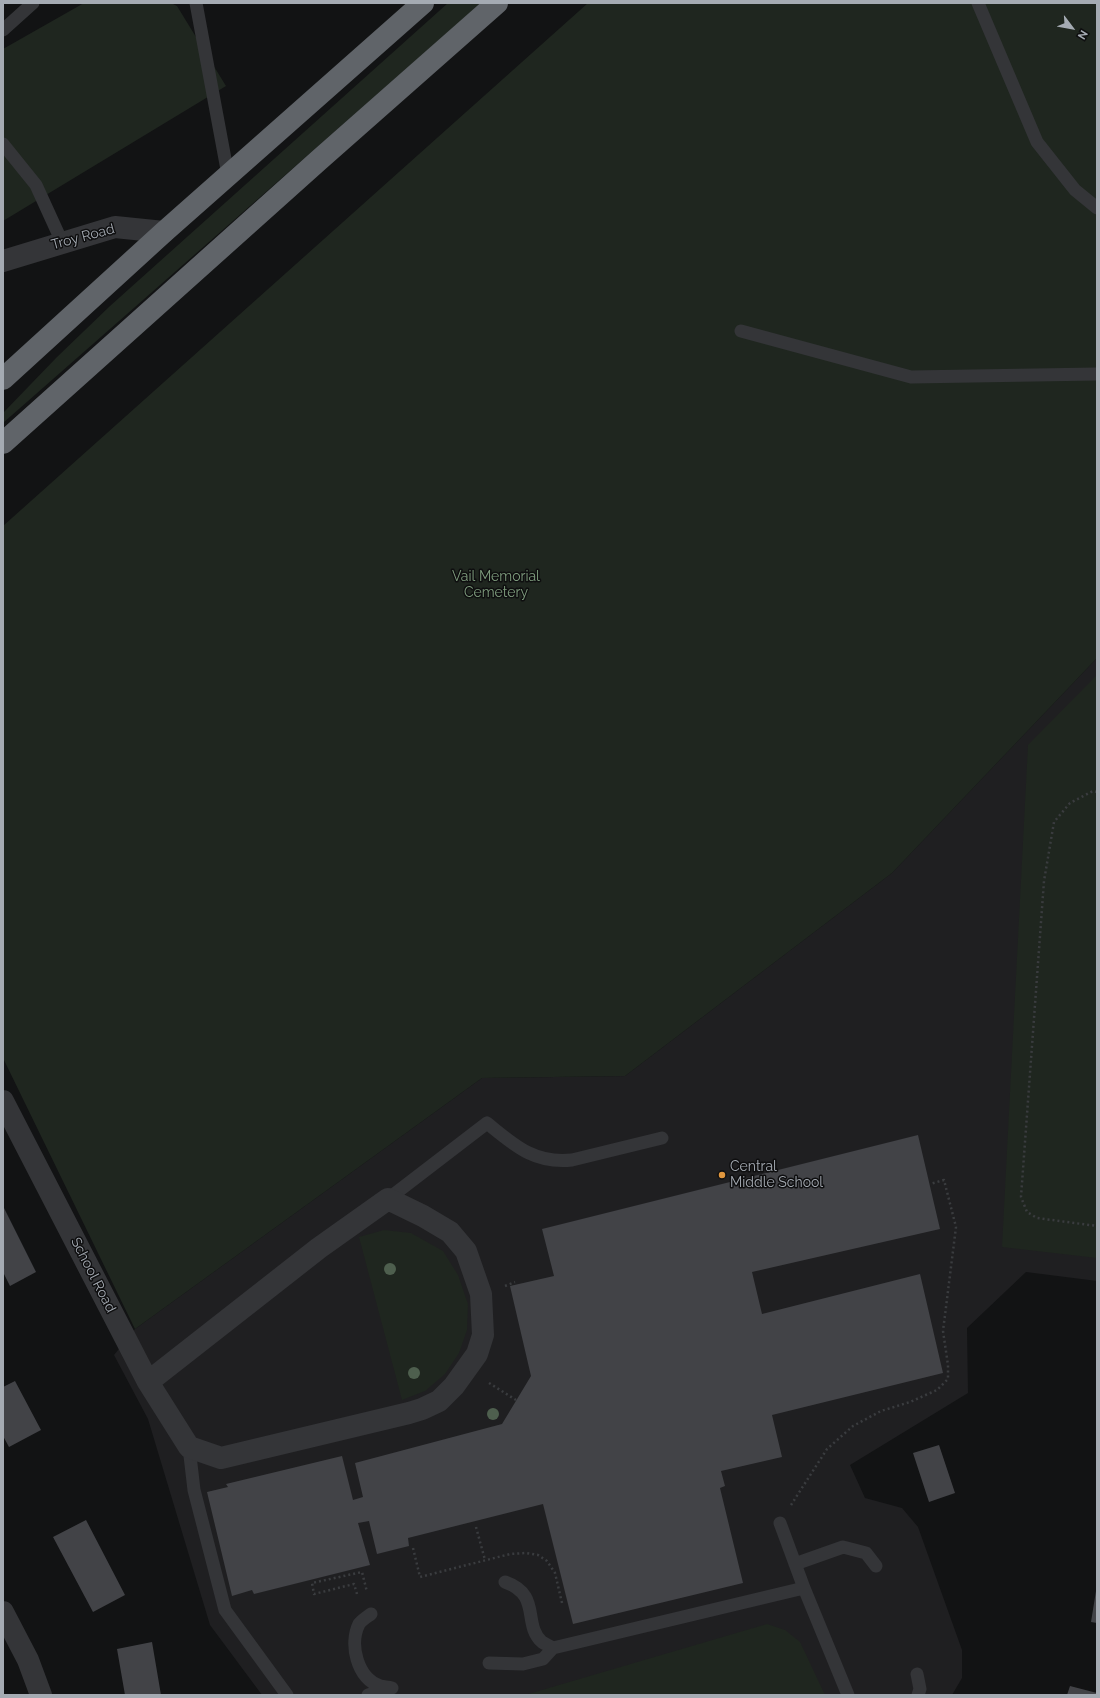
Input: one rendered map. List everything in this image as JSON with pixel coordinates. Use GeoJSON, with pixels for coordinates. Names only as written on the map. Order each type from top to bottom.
{"type":"FeatureCollection","features":[{"type":"Feature","properties":{"kind":"highway"},"geometry":{"type":"LineString","coordinates":[[3,379],[164,232],[423,3]]}},
{"type":"Feature","properties":{"kind":"highway"},"geometry":{"type":"LineString","coordinates":[[3,443],[313,165],[497,3]]}},
{"type":"Feature","properties":{"kind":"street","name":"Troy Road"},"geometry":{"type":"LineString","coordinates":[[3,261],[115,227],[164,232]]}},
{"type":"Feature","properties":{"kind":"street","name":"School Road"},"geometry":{"type":"LineString","coordinates":[[3,1101],[148,1382],[189,1447]]}},
{"type":"Feature","properties":{"kind":"street"},"geometry":{"type":"LineString","coordinates":[[148,1382],[319,1248],[388,1198],[450,1232],[466,1251],[481,1294],[483,1335],[477,1354],[454,1386],[439,1401],[409,1414],[221,1458],[189,1447]]}},
{"type":"Feature","properties":{"kind":"street"},"geometry":{"type":"LineString","coordinates":[[3,1612],[28,1660],[41,1695]]}},
{"type":"Feature","properties":{"kind":"lane"},"geometry":{"type":"LineString","coordinates":[[3,30],[33,3]]}},
{"type":"Feature","properties":{"kind":"lane"},"geometry":{"type":"LineString","coordinates":[[196,3],[228,175]]}},
{"type":"Feature","properties":{"kind":"lane"},"geometry":{"type":"LineString","coordinates":[[978,3],[1037,142],[1075,190],[1097,208]]}},
{"type":"Feature","properties":{"kind":"lane"},"geometry":{"type":"LineString","coordinates":[[3,144],[36,185],[62,242]]}},
{"type":"Feature","properties":{"kind":"lane"},"geometry":{"type":"LineString","coordinates":[[741,331],[911,377],[1097,374]]}},
{"type":"Feature","properties":{"kind":"lane"},"geometry":{"type":"LineString","coordinates":[[388,1198],[486,1123],[532,1156],[557,1162],[572,1160],[662,1138]]}},
{"type":"Feature","properties":{"kind":"lane"},"geometry":{"type":"LineString","coordinates":[[189,1447],[194,1490],[225,1610],[287,1695]]}},
{"type":"Feature","properties":{"kind":"lane"},"geometry":{"type":"LineString","coordinates":[[780,1522],[804,1588],[848,1695]]}},
{"type":"Feature","properties":{"kind":"lane"},"geometry":{"type":"LineString","coordinates":[[795,1564],[843,1547],[866,1552],[876,1566]]}},
{"type":"Feature","properties":{"kind":"lane"},"geometry":{"type":"LineString","coordinates":[[505,1582],[516,1586],[525,1595],[535,1631],[542,1642],[553,1648]]}},
{"type":"Feature","properties":{"kind":"lane"},"geometry":{"type":"LineString","coordinates":[[489,1662],[523,1664],[543,1659],[553,1648],[804,1588]]}},
{"type":"Feature","properties":{"kind":"lane"},"geometry":{"type":"LineString","coordinates":[[368,1695],[392,1688],[379,1685],[369,1679],[362,1670],[354,1649],[354,1637],[360,1623],[370,1614]]}},
{"type":"Feature","properties":{"kind":"lane"},"geometry":{"type":"LineString","coordinates":[[917,1674],[920,1689],[918,1695]]}},
{"type":"Feature","properties":{"kind":"path"},"geometry":{"type":"LineString","coordinates":[[1097,792],[1093,791],[1070,803],[1054,822],[1044,881],[1020,1197],[1027,1212],[1037,1218],[1097,1226]]}},
{"type":"Feature","properties":{"kind":"path"},"geometry":{"type":"LineString","coordinates":[[780,1522],[827,1449],[853,1426],[881,1411],[910,1402],[937,1390],[948,1379],[948,1365],[943,1331],[956,1227],[944,1180],[930,1184]]}},
{"type":"Feature","properties":{"kind":"path"},"geometry":{"type":"LineString","coordinates":[[505,1285],[515,1282]]}},
{"type":"Feature","properties":{"kind":"path"},"geometry":{"type":"LineString","coordinates":[[489,1383],[516,1400]]}},
{"type":"Feature","properties":{"kind":"path"},"geometry":{"type":"LineString","coordinates":[[476,1527],[485,1560]]}},
{"type":"Feature","properties":{"kind":"path"},"geometry":{"type":"LineString","coordinates":[[413,1548],[420,1577]]}},
{"type":"Feature","properties":{"kind":"path"},"geometry":{"type":"LineString","coordinates":[[357,1594],[354,1584],[314,1594],[312,1584],[362,1572],[367,1592]]}},
{"type":"Feature","properties":{"kind":"shaded area","name":"Central Middle School"},"geometry":{"type":"Polygon","coordinates":[[[1097,658],[1097,1281],[1026,1272],[967,1328],[968,1393],[850,1465],[865,1498],[902,1508],[918,1527],[962,1650],[962,1678],[952,1695],[262,1695],[210,1625],[148,1419],[114,1355],[135,1329],[482,1078],[625,1076],[892,873],[1097,658]]]}},
{"type":"Feature","properties":{"kind":"green space"},"geometry":{"type":"Polygon","coordinates":[[[84,3],[171,3],[177,6],[226,86],[3,221],[3,49],[84,3]]]}},
{"type":"Feature","properties":{"kind":"green space"},"geometry":{"type":"Polygon","coordinates":[[[448,3],[481,3],[3,423],[3,413],[57,357],[110,306],[448,3]]]}},
{"type":"Feature","properties":{"kind":"green space","name":"Vail Memorial Cemetery"},"geometry":{"type":"Polygon","coordinates":[[[588,3],[1097,3],[1097,658],[892,873],[625,1076],[482,1078],[135,1329],[3,1058],[3,526],[588,3]]]}},
{"type":"Feature","properties":{"kind":"green space"},"geometry":{"type":"Polygon","coordinates":[[[1097,675],[1097,1258],[1002,1247],[1028,745],[1097,675]]]}},
{"type":"Feature","properties":{"kind":"green space"},"geometry":{"type":"Polygon","coordinates":[[[384,1230],[411,1233],[443,1251],[458,1275],[468,1304],[467,1330],[459,1353],[445,1374],[425,1391],[402,1400],[359,1237],[384,1230]]]}},
{"type":"Feature","properties":{"kind":"green space"},"geometry":{"type":"Polygon","coordinates":[[[767,1624],[785,1630],[800,1642],[825,1695],[525,1695],[767,1624]]]}},
{"type":"Feature","properties":{"kind":"building","name":"Central Middle School"},"geometry":{"type":"Polygon","coordinates":[[[918,1135],[940,1229],[752,1272],[762,1314],[920,1274],[943,1373],[772,1415],[782,1457],[721,1471],[725,1486],[720,1488],[743,1583],[573,1624],[543,1504],[408,1538],[409,1546],[377,1554],[369,1521],[358,1523],[370,1565],[254,1594],[252,1590],[232,1596],[207,1492],[228,1487],[226,1484],[342,1456],[353,1500],[363,1497],[355,1463],[502,1424],[531,1376],[510,1286],[554,1276],[542,1229],[918,1135]]]}},
{"type":"Feature","properties":{"kind":"building"},"geometry":{"type":"Polygon","coordinates":[[[3,1206],[36,1272],[10,1286],[3,1272],[3,1206]]]}},
{"type":"Feature","properties":{"kind":"building"},"geometry":{"type":"Polygon","coordinates":[[[15,1381],[41,1430],[9,1447],[3,1436],[3,1387],[15,1381]]]}},
{"type":"Feature","properties":{"kind":"building"},"geometry":{"type":"Polygon","coordinates":[[[939,1445],[955,1493],[929,1502],[913,1453],[939,1445]]]}},
{"type":"Feature","properties":{"kind":"building"},"geometry":{"type":"Polygon","coordinates":[[[86,1520],[125,1595],[93,1612],[53,1537],[86,1520]]]}},
{"type":"Feature","properties":{"kind":"building"},"geometry":{"type":"Polygon","coordinates":[[[1097,1591],[1097,1623],[1091,1622],[1097,1591]]]}},
{"type":"Feature","properties":{"kind":"building"},"geometry":{"type":"Polygon","coordinates":[[[152,1642],[161,1695],[125,1695],[117,1649],[152,1642]]]}},
{"type":"Feature","properties":{"kind":"building"},"geometry":{"type":"Polygon","coordinates":[[[1070,1686],[1097,1693],[1097,1695],[1067,1695],[1070,1686]]]}},
{"type":"Feature","properties":{"kind":"place","name":"Central Middle School"},"geometry":{"type":"Point","coordinates":[722,1175]}}]}
